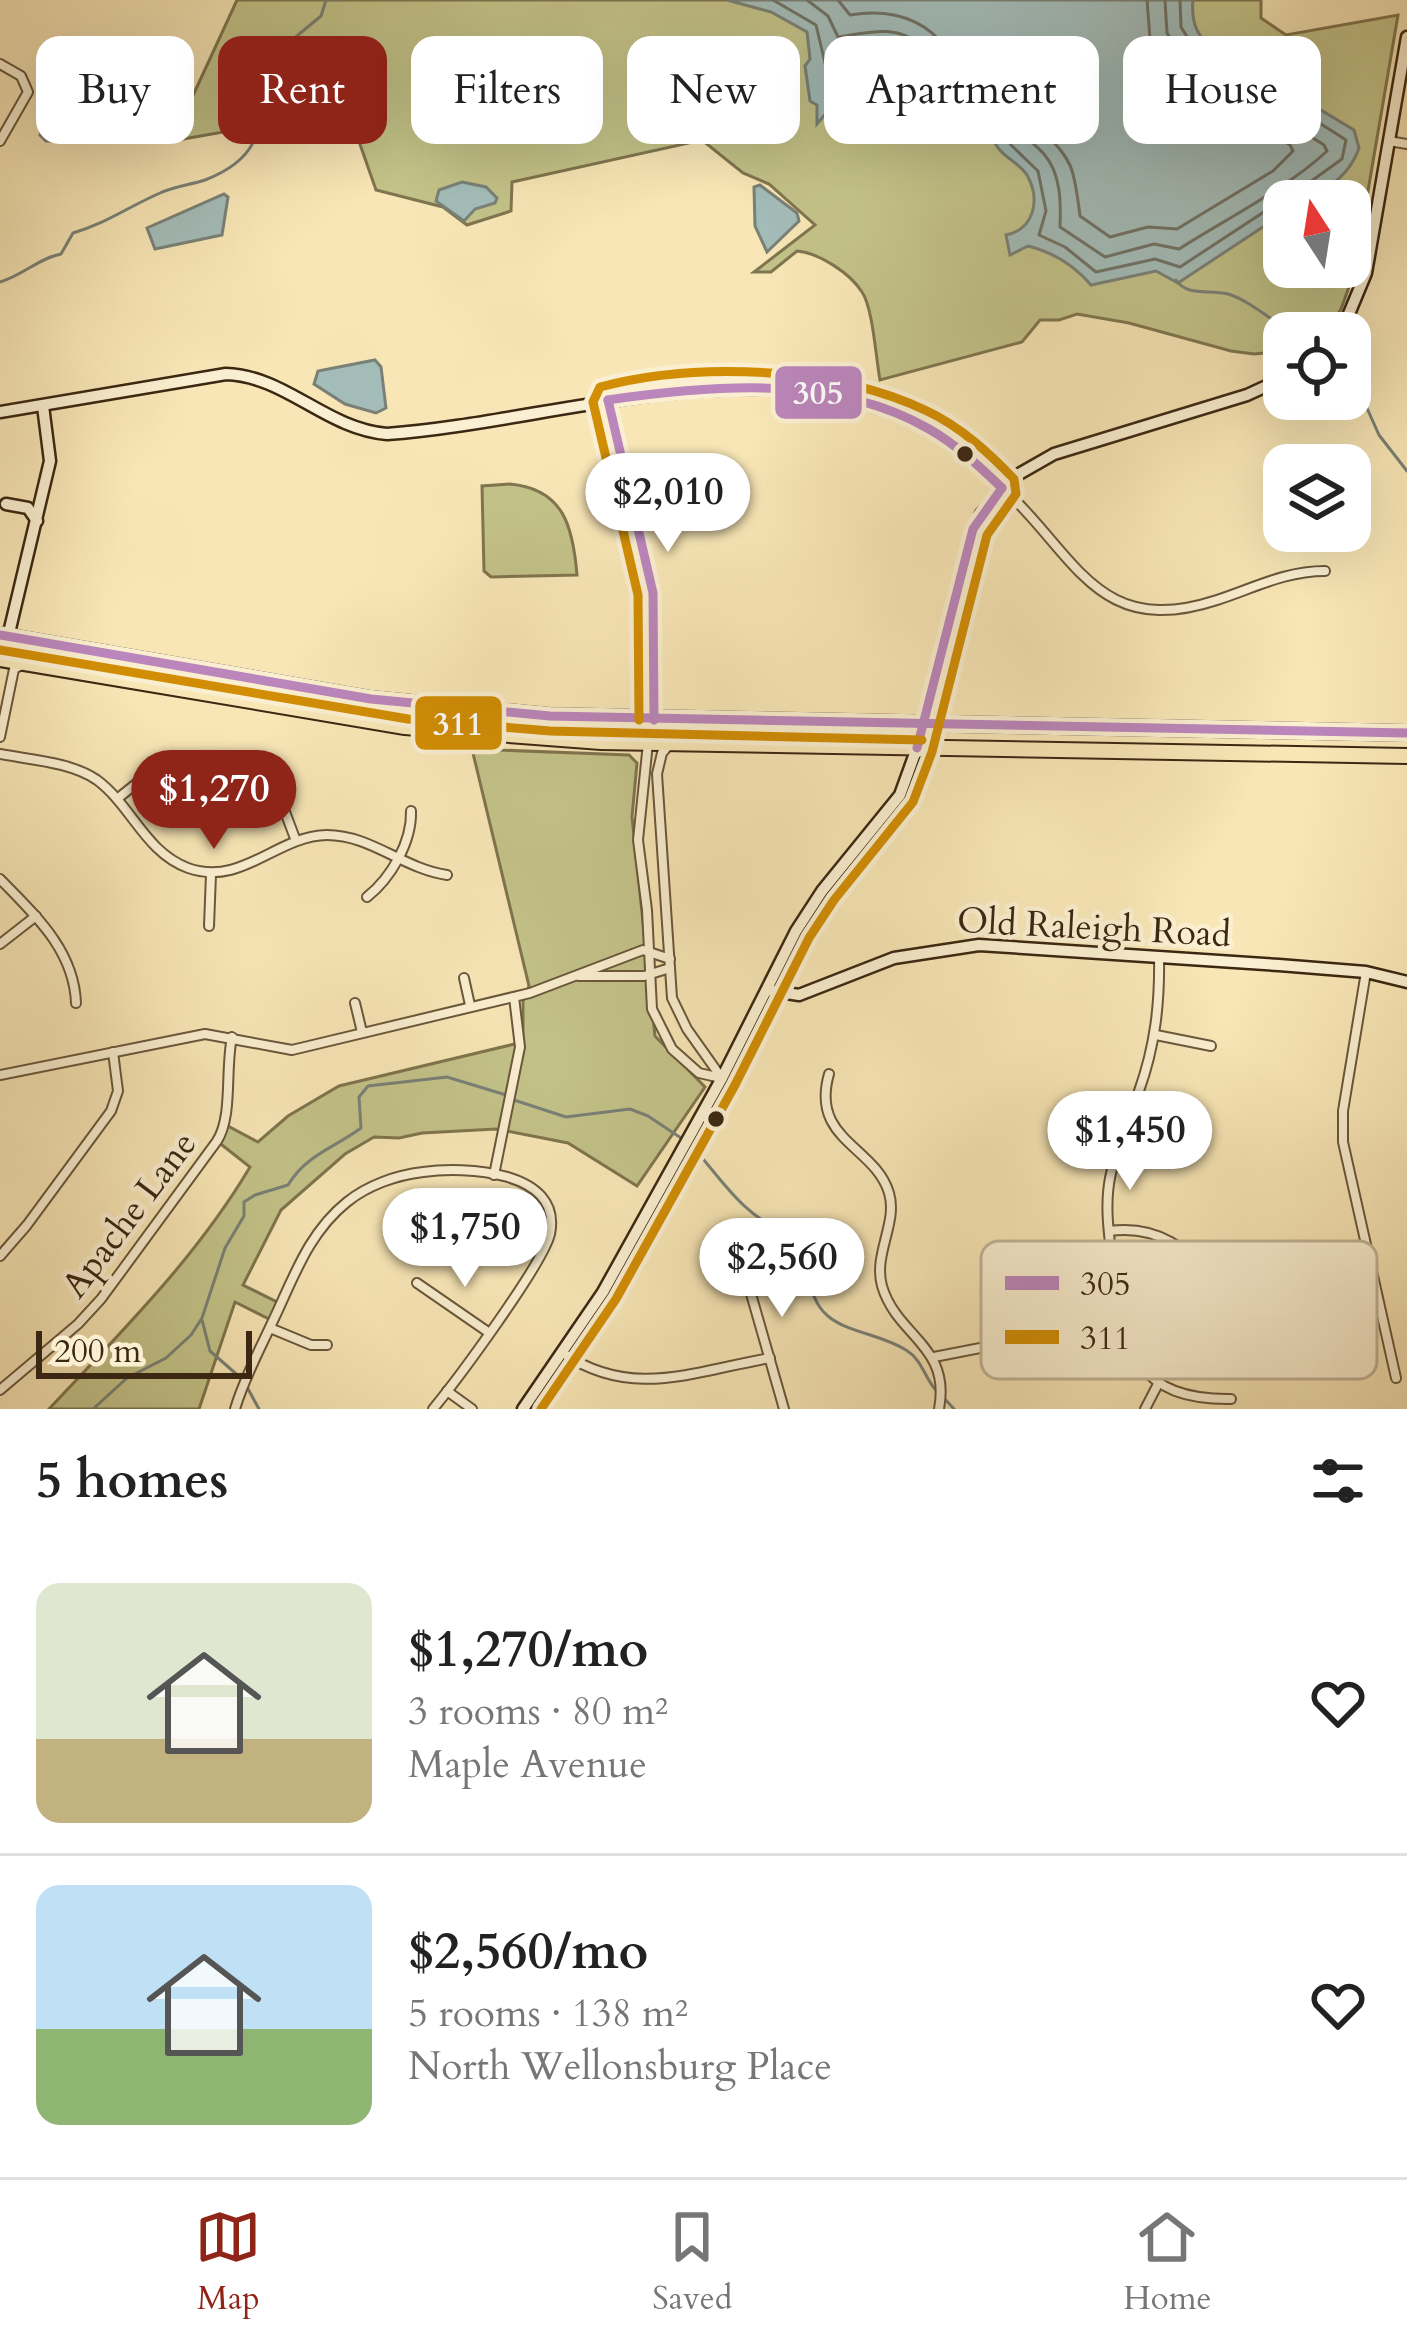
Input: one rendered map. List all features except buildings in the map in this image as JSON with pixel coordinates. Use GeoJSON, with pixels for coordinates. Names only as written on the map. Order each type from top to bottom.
{"type":"FeatureCollection","features":[{"type":"Feature","properties":{"kind":"highway"},"geometry":{"type":"LineString","coordinates":[[3,639],[409,704],[550,716],[1407,733]]}},
{"type":"Feature","properties":{"kind":"highway"},"geometry":{"type":"LineString","coordinates":[[0,659],[21,647],[148,662]]}},
{"type":"Feature","properties":{"kind":"highway"},"geometry":{"type":"LineString","coordinates":[[0,659],[405,727],[535,736],[674,743],[1407,756]]}},
{"type":"Feature","properties":{"kind":"highway"},"geometry":{"type":"LineString","coordinates":[[535,736],[640,733],[654,720]]}},
{"type":"Feature","properties":{"kind":"highway"},"geometry":{"type":"LineString","coordinates":[[648,742],[656,731],[733,727],[744,722]]}},
{"type":"Feature","properties":{"kind":"street"},"geometry":{"type":"LineString","coordinates":[[1350,312],[1366,274],[1407,37]]}},
{"type":"Feature","properties":{"kind":"street"},"geometry":{"type":"LineString","coordinates":[[0,64],[21,76],[28,92],[0,141]]}},
{"type":"Feature","properties":{"kind":"street"},"geometry":{"type":"LineString","coordinates":[[1389,141],[1407,144]]}},
{"type":"Feature","properties":{"kind":"street"},"geometry":{"type":"LineString","coordinates":[[0,412],[214,375],[246,375],[345,425],[387,434],[608,400],[718,390],[853,400],[897,414],[941,436],[1003,488],[1093,587],[1130,607],[1159,610],[1196,605],[1283,575],[1325,571]]}},
{"type":"Feature","properties":{"kind":"street"},"geometry":{"type":"LineString","coordinates":[[523,1409],[603,1292],[722,1078],[796,931],[822,891],[900,795],[917,748],[973,529],[1003,488],[1054,454],[1263,388]]}},
{"type":"Feature","properties":{"kind":"street"},"geometry":{"type":"LineString","coordinates":[[608,400],[653,593],[654,720]]}},
{"type":"Feature","properties":{"kind":"street"},"geometry":{"type":"LineString","coordinates":[[3,639],[38,522],[50,461],[44,406]]}},
{"type":"Feature","properties":{"kind":"street"},"geometry":{"type":"LineString","coordinates":[[6,504],[28,508],[38,522]]}},
{"type":"Feature","properties":{"kind":"street"},"geometry":{"type":"LineString","coordinates":[[0,737],[14,669],[25,664]]}},
{"type":"Feature","properties":{"kind":"street"},"geometry":{"type":"LineString","coordinates":[[648,742],[638,840],[652,1009],[671,1049],[699,1073],[722,1078]]}},
{"type":"Feature","properties":{"kind":"street"},"geometry":{"type":"LineString","coordinates":[[674,743],[662,753],[658,774],[676,1008],[722,1078]]}},
{"type":"Feature","properties":{"kind":"street"},"geometry":{"type":"LineString","coordinates":[[0,754],[93,777],[163,854],[211,874],[244,867],[296,841],[317,836],[353,838],[447,875]]}},
{"type":"Feature","properties":{"kind":"street"},"geometry":{"type":"LineString","coordinates":[[117,799],[157,766]]}},
{"type":"Feature","properties":{"kind":"street"},"geometry":{"type":"LineString","coordinates":[[276,788],[296,841]]}},
{"type":"Feature","properties":{"kind":"street"},"geometry":{"type":"LineString","coordinates":[[367,897],[381,886],[410,834],[411,812]]}},
{"type":"Feature","properties":{"kind":"street"},"geometry":{"type":"LineString","coordinates":[[208,926],[211,874]]}},
{"type":"Feature","properties":{"kind":"street"},"geometry":{"type":"LineString","coordinates":[[0,879],[36,916],[66,962],[76,1003]]}},
{"type":"Feature","properties":{"kind":"street"},"geometry":{"type":"LineString","coordinates":[[0,944],[36,916]]}},
{"type":"Feature","properties":{"kind":"street","name":"Old Raleigh Road"},"geometry":{"type":"LineString","coordinates":[[767,990],[799,995],[870,965],[953,946],[1366,972],[1407,982]]}},
{"type":"Feature","properties":{"kind":"street"},"geometry":{"type":"LineString","coordinates":[[0,1075],[194,1035],[232,1037],[292,1050],[514,997],[607,961],[649,951],[670,963]]}},
{"type":"Feature","properties":{"kind":"street"},"geometry":{"type":"LineString","coordinates":[[1110,1241],[1110,1179],[1156,1035],[1160,956]]}},
{"type":"Feature","properties":{"kind":"street"},"geometry":{"type":"LineString","coordinates":[[578,976],[649,975],[670,963]]}},
{"type":"Feature","properties":{"kind":"street"},"geometry":{"type":"LineString","coordinates":[[1365,1241],[1343,1142],[1343,1111],[1366,972]]}},
{"type":"Feature","properties":{"kind":"street"},"geometry":{"type":"LineString","coordinates":[[464,978],[470,1005]]}},
{"type":"Feature","properties":{"kind":"street"},"geometry":{"type":"LineString","coordinates":[[494,1175],[520,1047],[514,997]]}},
{"type":"Feature","properties":{"kind":"street"},"geometry":{"type":"LineString","coordinates":[[355,1003],[362,1032]]}},
{"type":"Feature","properties":{"kind":"street"},"geometry":{"type":"LineString","coordinates":[[1156,1035],[1211,1046]]}},
{"type":"Feature","properties":{"kind":"street","name":"Apache Lane"},"geometry":{"type":"LineString","coordinates":[[0,1390],[101,1299],[217,1142],[226,1125],[225,1072],[232,1037]]}},
{"type":"Feature","properties":{"kind":"street"},"geometry":{"type":"LineString","coordinates":[[0,1256],[111,1112],[118,1084],[113,1052]]}},
{"type":"Feature","properties":{"kind":"street"},"geometry":{"type":"LineString","coordinates":[[830,1074],[824,1099],[832,1120],[890,1196],[879,1258],[882,1286],[934,1358],[941,1381],[940,1409]]}},
{"type":"Feature","properties":{"kind":"street"},"geometry":{"type":"LineString","coordinates":[[1128,1124],[1190,1140]]}},
{"type":"Feature","properties":{"kind":"street"},"geometry":{"type":"LineString","coordinates":[[235,1409],[308,1245],[350,1199],[391,1180],[427,1171],[520,1180],[546,1203],[551,1227],[534,1265],[434,1409]]}},
{"type":"Feature","properties":{"kind":"street"},"geometry":{"type":"LineString","coordinates":[[1109,1231],[1143,1229],[1169,1241]]}},
{"type":"Feature","properties":{"kind":"street"},"geometry":{"type":"LineString","coordinates":[[732,1253],[743,1266],[784,1409]]}},
{"type":"Feature","properties":{"kind":"street"},"geometry":{"type":"LineString","coordinates":[[417,1283],[488,1332]]}},
{"type":"Feature","properties":{"kind":"street"},"geometry":{"type":"LineString","coordinates":[[1377,1293],[1396,1378]]}},
{"type":"Feature","properties":{"kind":"street"},"geometry":{"type":"LineString","coordinates":[[270,1328],[311,1345],[327,1345]]}},
{"type":"Feature","properties":{"kind":"street"},"geometry":{"type":"LineString","coordinates":[[934,1358],[981,1349]]}},
{"type":"Feature","properties":{"kind":"street"},"geometry":{"type":"LineString","coordinates":[[563,1353],[596,1373],[629,1381],[770,1358]]}},
{"type":"Feature","properties":{"kind":"street"},"geometry":{"type":"LineString","coordinates":[[1154,1379],[1186,1396],[1231,1400]]}},
{"type":"Feature","properties":{"kind":"street"},"geometry":{"type":"LineString","coordinates":[[1145,1409],[1158,1384]]}},
{"type":"Feature","properties":{"kind":"street"},"geometry":{"type":"LineString","coordinates":[[447,1391],[472,1409]]}},
{"type":"Feature","properties":{"kind":"green space"},"geometry":{"type":"Polygon","coordinates":[[[237,0],[1261,0],[1261,18],[1286,35],[1398,15],[1370,180],[1263,180],[1263,288],[1349,288],[1339,312],[1263,312],[1263,353],[1231,351],[1077,314],[1040,320],[1022,342],[880,380],[869,310],[862,292],[842,271],[797,251],[771,272],[754,272],[815,225],[769,184],[743,173],[707,144],[800,144],[800,36],[627,36],[627,144],[684,144],[512,182],[511,211],[467,225],[443,207],[376,190],[360,144],[387,144],[387,36],[220,36],[237,0]]]}},
{"type":"Feature","properties":{"kind":"green space"},"geometry":{"type":"Polygon","coordinates":[[[218,41],[218,133],[194,137],[194,93],[218,41]]]}},
{"type":"Feature","properties":{"kind":"green space"},"geometry":{"type":"Polygon","coordinates":[[[482,486],[528,487],[554,502],[568,526],[577,575],[491,577],[484,571],[482,486]]]}},
{"type":"Feature","properties":{"kind":"green space"},"geometry":{"type":"Polygon","coordinates":[[[472,749],[629,755],[637,763],[632,817],[655,1036],[705,1087],[637,1186],[568,1143],[496,1129],[374,1137],[345,1154],[281,1210],[243,1285],[281,1304],[273,1321],[235,1302],[199,1409],[49,1409],[182,1263],[250,1167],[217,1141],[226,1125],[258,1142],[288,1116],[339,1086],[523,1042],[523,1001],[529,986],[472,749]]]}},
{"type":"Feature","properties":{"kind":"water"},"geometry":{"type":"Polygon","coordinates":[[[727,0],[1193,0],[1200,36],[1123,36],[1123,144],[1321,144],[1321,110],[1354,130],[1359,148],[1336,180],[1263,180],[1263,227],[1178,283],[1156,271],[1091,285],[1070,265],[1037,249],[1028,246],[1010,255],[1006,235],[1029,220],[1034,194],[1024,171],[996,144],[1099,144],[1099,36],[824,36],[824,116],[817,124],[817,105],[810,101],[805,66],[810,59],[807,32],[771,12],[727,0]]]}},
{"type":"Feature","properties":{"kind":"water"},"geometry":{"type":"Polygon","coordinates":[[[462,182],[486,187],[497,198],[495,203],[475,209],[464,221],[436,201],[439,190],[462,182]]]}},
{"type":"Feature","properties":{"kind":"water"},"geometry":{"type":"Polygon","coordinates":[[[760,185],[797,213],[799,221],[767,252],[755,226],[754,187],[760,185]]]}},
{"type":"Feature","properties":{"kind":"water"},"geometry":{"type":"Polygon","coordinates":[[[224,194],[228,197],[222,235],[155,249],[147,228],[224,194]]]}},
{"type":"Feature","properties":{"kind":"water"},"geometry":{"type":"Polygon","coordinates":[[[375,360],[381,367],[386,408],[376,413],[345,404],[314,384],[318,371],[375,360]]]}},
{"type":"Feature","properties":{"kind":"waterway"},"geometry":{"type":"LineString","coordinates":[[0,282],[61,254],[73,233],[235,164],[258,130],[256,82],[286,45],[321,16],[326,0]]}},
{"type":"Feature","properties":{"kind":"waterway"},"geometry":{"type":"LineString","coordinates":[[332,0],[338,0]]}},
{"type":"Feature","properties":{"kind":"waterway"},"geometry":{"type":"LineString","coordinates":[[1176,280],[1192,291],[1236,297],[1263,313]]}},
{"type":"Feature","properties":{"kind":"waterway"},"geometry":{"type":"LineString","coordinates":[[1371,417],[1407,471]]}},
{"type":"Feature","properties":{"kind":"waterway"},"geometry":{"type":"LineString","coordinates":[[93,1409],[127,1378],[166,1358],[191,1335],[202,1318],[225,1248],[244,1216],[244,1202],[288,1185],[312,1159],[361,1128],[359,1097],[368,1086],[447,1077],[506,1095]]}},
{"type":"Feature","properties":{"kind":"waterway"},"geometry":{"type":"LineString","coordinates":[[514,1100],[566,1117],[630,1109],[684,1140]]}},
{"type":"Feature","properties":{"kind":"waterway"},"geometry":{"type":"LineString","coordinates":[[692,1146],[757,1217],[791,1234],[825,1240],[826,1247],[809,1272],[820,1308],[844,1326],[911,1354],[954,1409]]}},
{"type":"Feature","properties":{"kind":"waterway"},"geometry":{"type":"LineString","coordinates":[[202,1320],[210,1351],[242,1379]]}},
{"type":"Feature","properties":{"kind":"waterway"},"geometry":{"type":"LineString","coordinates":[[247,1387],[259,1409]]}},
{"type":"Feature","properties":{"kind":"transit line","name":"311"},"geometry":{"type":"LineString","coordinates":[[541,1409],[616,1299],[735,1085],[809,938],[913,802],[932,752],[987,535],[1016,494],[1014,479],[974,441],[939,417],[851,385],[809,377],[723,372],[600,387],[593,402],[638,595],[639,720]]}},
{"type":"Feature","properties":{"kind":"transit line","name":"305"},"geometry":{"type":"LineString","coordinates":[[608,400],[730,388],[772,388],[853,399],[929,429],[1002,488]]}},
{"type":"Feature","properties":{"kind":"transit line","name":"305"},"geometry":{"type":"LineString","coordinates":[[608,400],[653,593],[654,720]]}},
{"type":"Feature","properties":{"kind":"transit line","name":"305"},"geometry":{"type":"LineString","coordinates":[[917,748],[973,529],[1002,488]]}},
{"type":"Feature","properties":{"kind":"transit line","name":"305"},"geometry":{"type":"LineString","coordinates":[[0,635],[371,699],[550,716],[1407,733]]}},
{"type":"Feature","properties":{"kind":"transit line","name":"311"},"geometry":{"type":"LineString","coordinates":[[0,650],[408,719],[550,731],[922,740]]}}]}
